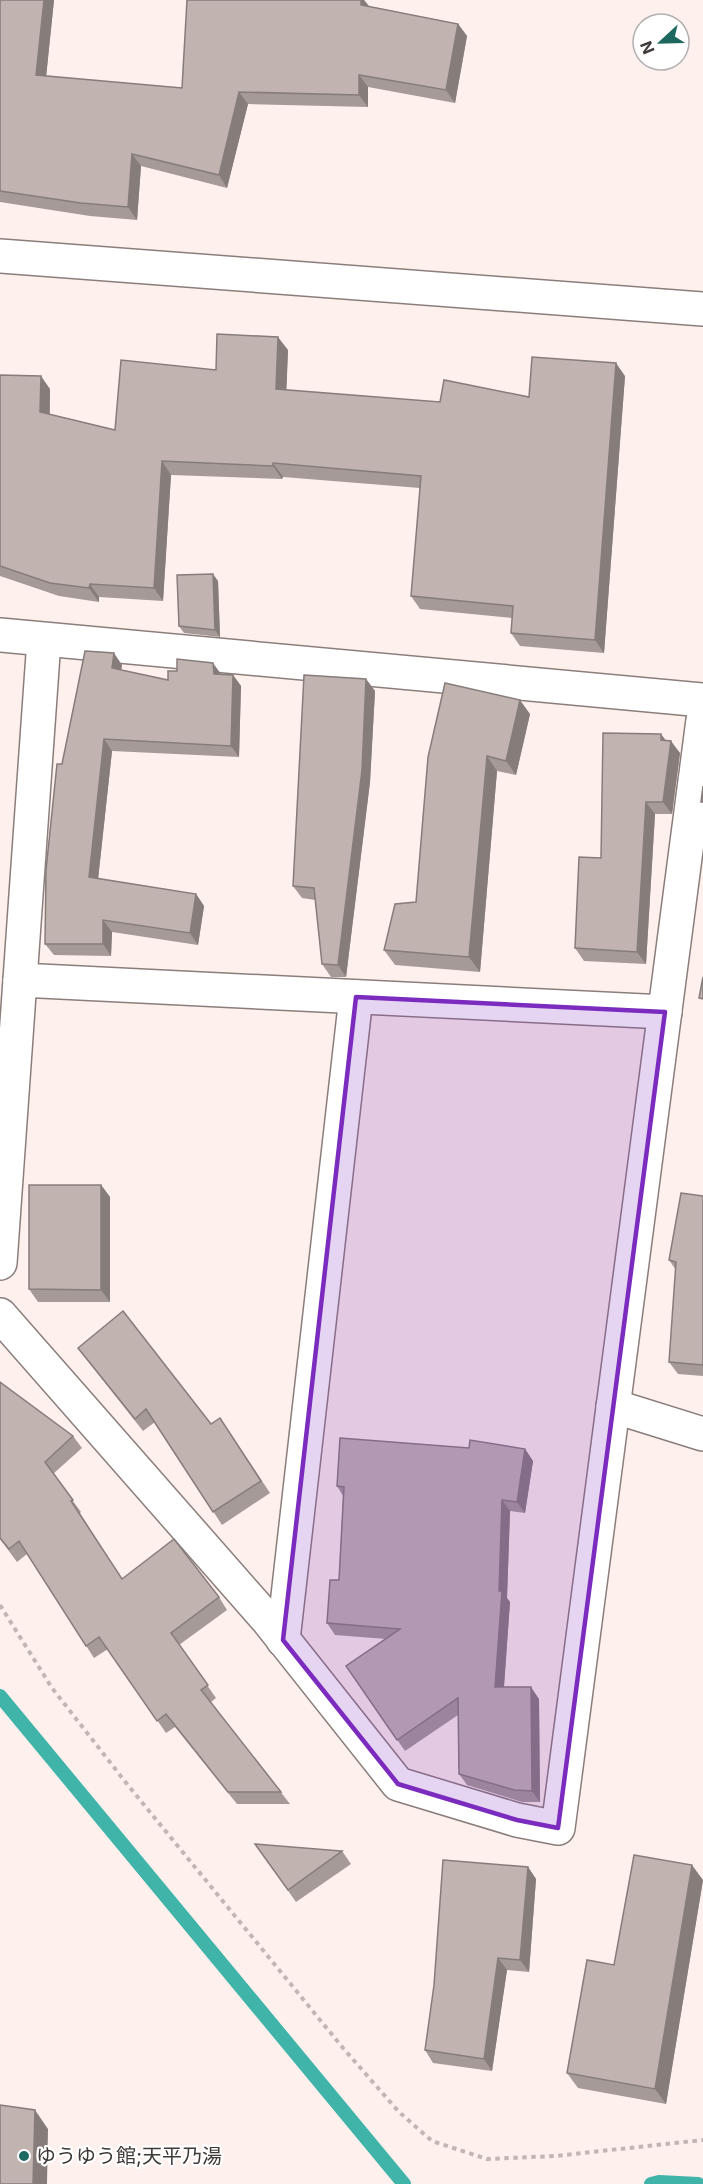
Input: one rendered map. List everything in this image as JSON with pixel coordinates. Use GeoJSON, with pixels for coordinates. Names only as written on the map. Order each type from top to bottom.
{"type":"FeatureCollection","features":[{"type":"Feature","properties":{"kind":"street"},"geometry":{"type":"LineString","coordinates":[[0,256],[703,309]]}},
{"type":"Feature","properties":{"kind":"street"},"geometry":{"type":"LineString","coordinates":[[0,636],[703,700]]}},
{"type":"Feature","properties":{"kind":"street"},"geometry":{"type":"LineString","coordinates":[[0,1263],[44,639]]}},
{"type":"Feature","properties":{"kind":"street"},"geometry":{"type":"LineString","coordinates":[[0,1315],[267,1619],[398,1784],[516,1820],[558,1828],[703,720]]}},
{"type":"Feature","properties":{"kind":"street"},"geometry":{"type":"LineString","coordinates":[[20,980],[665,1012]]}},
{"type":"Feature","properties":{"kind":"street"},"geometry":{"type":"LineString","coordinates":[[283,1640],[356,997]]}},
{"type":"Feature","properties":{"kind":"street"},"geometry":{"type":"LineString","coordinates":[[613,1406],[703,1434]]}},
{"type":"Feature","properties":{"kind":"path"},"geometry":{"type":"LineString","coordinates":[[0,1605],[52,1688],[127,1784],[344,2048],[399,2112],[432,2141],[487,2159],[555,2156],[703,2140]]}},
{"type":"Feature","properties":{"kind":"highlighted area"},"geometry":{"type":"Polygon","coordinates":[[[356,997],[665,1012],[558,1828],[517,1820],[398,1784],[283,1640],[356,997]]]}},
{"type":"Feature","properties":{"kind":"building"},"geometry":{"type":"Polygon","coordinates":[[[0,0],[44,0],[36,75],[182,88],[187,0],[361,0],[361,5],[458,24],[446,90],[359,75],[359,95],[239,92],[219,175],[132,154],[128,207],[81,203],[0,191],[0,0]]]}},
{"type":"Feature","properties":{"kind":"building"},"geometry":{"type":"Polygon","coordinates":[[[217,334],[278,337],[276,389],[440,402],[444,380],[529,397],[532,357],[616,363],[595,640],[511,633],[513,606],[411,596],[421,476],[273,463],[273,466],[162,461],[154,588],[90,584],[89,588],[50,583],[0,566],[0,375],[41,376],[40,412],[115,430],[121,360],[216,370],[217,334]]]}},
{"type":"Feature","properties":{"kind":"building"},"geometry":{"type":"Polygon","coordinates":[[[213,574],[215,630],[179,626],[177,575],[213,574]]]}},
{"type":"Feature","properties":{"kind":"building"},"geometry":{"type":"Polygon","coordinates":[[[85,651],[114,653],[112,668],[168,680],[168,671],[177,671],[177,659],[213,663],[214,674],[233,675],[231,746],[104,739],[89,877],[196,894],[190,933],[103,920],[103,944],[45,944],[46,870],[57,764],[62,764],[85,651]]]}},
{"type":"Feature","properties":{"kind":"building"},"geometry":{"type":"Polygon","coordinates":[[[304,675],[366,679],[362,770],[338,965],[322,964],[314,888],[293,886],[304,675]]]}},
{"type":"Feature","properties":{"kind":"building"},"geometry":{"type":"Polygon","coordinates":[[[445,683],[520,700],[506,761],[487,756],[469,957],[384,950],[395,904],[416,902],[428,757],[445,683]]]}},
{"type":"Feature","properties":{"kind":"building"},"geometry":{"type":"Polygon","coordinates":[[[603,733],[661,734],[661,740],[671,741],[663,802],[646,802],[637,952],[575,948],[579,857],[601,858],[603,733]]]}},
{"type":"Feature","properties":{"kind":"building"},"geometry":{"type":"Polygon","coordinates":[[[703,977],[703,999],[699,998],[703,977]]]}},
{"type":"Feature","properties":{"kind":"building"},"geometry":{"type":"Polygon","coordinates":[[[29,1185],[101,1185],[101,1290],[29,1289],[29,1185]]]}},
{"type":"Feature","properties":{"kind":"building"},"geometry":{"type":"Polygon","coordinates":[[[681,1193],[703,1196],[703,1365],[669,1362],[676,1262],[669,1260],[681,1193]]]}},
{"type":"Feature","properties":{"kind":"building"},"geometry":{"type":"Polygon","coordinates":[[[123,1311],[211,1424],[220,1418],[261,1481],[213,1512],[146,1409],[135,1419],[78,1348],[123,1311]]]}},
{"type":"Feature","properties":{"kind":"building"},"geometry":{"type":"Polygon","coordinates":[[[0,1382],[73,1436],[45,1462],[73,1500],[71,1501],[122,1579],[174,1539],[219,1597],[171,1633],[208,1685],[201,1690],[281,1792],[228,1792],[166,1714],[157,1721],[99,1637],[86,1646],[19,1541],[9,1549],[0,1538],[0,1382]]]}},
{"type":"Feature","properties":{"kind":"building"},"geometry":{"type":"Polygon","coordinates":[[[340,1438],[469,1448],[470,1440],[525,1449],[517,1502],[502,1500],[499,1591],[502,1591],[495,1687],[531,1687],[532,1791],[514,1790],[459,1774],[458,1698],[397,1740],[346,1666],[400,1629],[327,1623],[330,1580],[339,1580],[344,1487],[337,1486],[340,1438]]]}},
{"type":"Feature","properties":{"kind":"building"},"geometry":{"type":"Polygon","coordinates":[[[255,1844],[342,1851],[288,1890],[255,1844]]]}},
{"type":"Feature","properties":{"kind":"building"},"geometry":{"type":"Polygon","coordinates":[[[634,1855],[692,1865],[655,2089],[567,2073],[587,1960],[614,1965],[634,1855]]]}},
{"type":"Feature","properties":{"kind":"building"},"geometry":{"type":"Polygon","coordinates":[[[443,1860],[528,1867],[520,1960],[498,1958],[484,2059],[425,2050],[434,1985],[443,1860]]]}},
{"type":"Feature","properties":{"kind":"building","name":"ゆうゆう館;天平乃湯"},"geometry":{"type":"Polygon","coordinates":[[[0,2105],[35,2110],[33,2184],[0,2184],[0,2105]]]}},
{"type":"Feature","properties":{"kind":"waterway"},"geometry":{"type":"LineString","coordinates":[[0,1696],[404,2184]]}},
{"type":"Feature","properties":{"kind":"waterway"},"geometry":{"type":"LineString","coordinates":[[651,2184],[659,2182],[698,2184]]}},
{"type":"Feature","properties":{"kind":"place","name":"ゆうゆう館;天平乃湯"},"geometry":{"type":"Point","coordinates":[24,2156]}}]}
